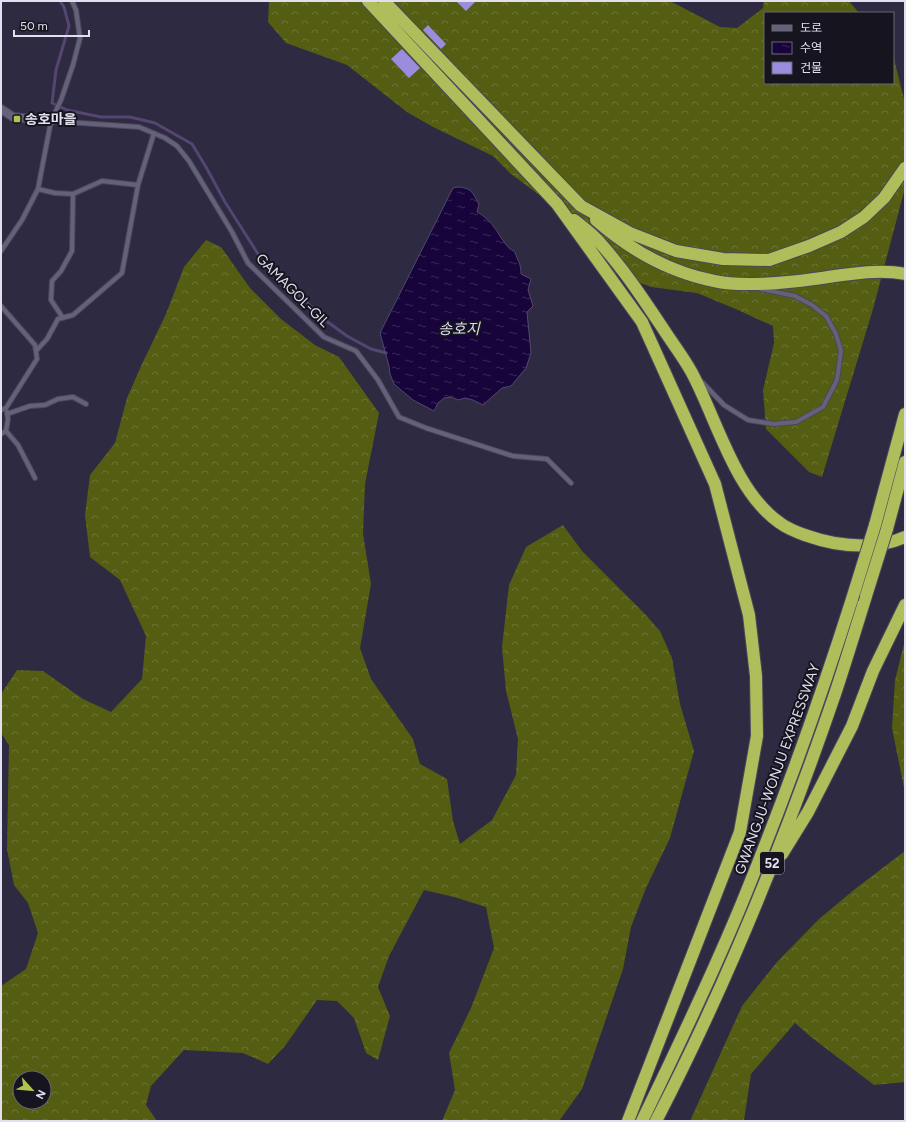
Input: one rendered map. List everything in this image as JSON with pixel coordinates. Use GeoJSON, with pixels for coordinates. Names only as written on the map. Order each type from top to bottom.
{"type":"FeatureCollection","features":[{"type":"Feature","properties":{"kind":"highway"},"geometry":{"type":"LineString","coordinates":[[368,1],[557,204],[601,243],[638,291],[692,372],[728,452],[750,494],[765,510],[781,524],[807,536],[842,544],[873,545],[892,542],[905,537]]}},
{"type":"Feature","properties":{"kind":"highway"},"geometry":{"type":"LineString","coordinates":[[384,1],[581,206],[614,236],[646,257],[691,275],[714,281],[736,284],[788,282],[836,275],[893,271],[905,274]]}},
{"type":"Feature","properties":{"kind":"highway"},"geometry":{"type":"LineString","coordinates":[[581,206],[630,233],[676,251],[723,259],[769,260],[809,246],[841,232],[864,217],[884,198],[905,168]]}},
{"type":"Feature","properties":{"kind":"highway"},"geometry":{"type":"LineString","coordinates":[[557,204],[642,322],[715,484],[749,615],[756,676],[757,736],[740,832],[628,1121]]}},
{"type":"Feature","properties":{"kind":"highway","name":"GWANGJU-WONJU EXPRESSWAY"},"geometry":{"type":"LineString","coordinates":[[642,1121],[706,987],[744,899],[810,728],[875,525],[905,414]]}},
{"type":"Feature","properties":{"kind":"highway","name":"GWANGJU-WONJU EXPRESSWAY"},"geometry":{"type":"LineString","coordinates":[[656,1121],[704,1022],[764,882],[817,745],[836,692],[887,529],[905,462]]}},
{"type":"Feature","properties":{"kind":"highway"},"geometry":{"type":"LineString","coordinates":[[764,882],[808,812],[852,726],[873,671],[905,605]]}},
{"type":"Feature","properties":{"kind":"street"},"geometry":{"type":"LineString","coordinates":[[1,109],[13,117],[51,122]]}},
{"type":"Feature","properties":{"kind":"lane"},"geometry":{"type":"LineString","coordinates":[[1,251],[22,220],[38,189],[51,122],[62,100],[80,38],[76,10],[72,1]]}},
{"type":"Feature","properties":{"kind":"lane","name":"GAMAGOL-GIL"},"geometry":{"type":"LineString","coordinates":[[51,122],[138,127],[165,138],[177,146],[189,161],[232,232],[248,263],[324,337],[356,351],[378,380],[399,416],[426,428],[513,456],[547,459],[571,483]]}},
{"type":"Feature","properties":{"kind":"lane"},"geometry":{"type":"LineString","coordinates":[[36,351],[47,339],[58,319],[73,315],[122,273],[138,185],[154,133]]}},
{"type":"Feature","properties":{"kind":"lane"},"geometry":{"type":"LineString","coordinates":[[38,189],[55,193],[73,194],[102,181],[138,185]]}},
{"type":"Feature","properties":{"kind":"lane"},"geometry":{"type":"LineString","coordinates":[[63,318],[51,300],[52,281],[61,271],[72,251],[73,194]]}},
{"type":"Feature","properties":{"kind":"lane"},"geometry":{"type":"LineString","coordinates":[[692,372],[724,405],[748,420],[774,424],[796,422],[823,408],[837,380],[841,351],[836,334],[826,316],[812,304],[795,296],[736,284]]}},
{"type":"Feature","properties":{"kind":"lane"},"geometry":{"type":"LineString","coordinates":[[1,306],[35,346],[37,359],[6,408],[1,410]]}},
{"type":"Feature","properties":{"kind":"lane"},"geometry":{"type":"LineString","coordinates":[[7,414],[30,406],[45,405],[58,399],[73,397],[86,404]]}},
{"type":"Feature","properties":{"kind":"lane"},"geometry":{"type":"LineString","coordinates":[[1,434],[6,431],[8,419],[6,408]]}},
{"type":"Feature","properties":{"kind":"lane"},"geometry":{"type":"LineString","coordinates":[[6,431],[18,445],[34,478]]}},
{"type":"Feature","properties":{"kind":"green space"},"geometry":{"type":"Polygon","coordinates":[[[269,1],[670,1],[720,27],[737,28],[763,8],[764,1],[849,1],[858,12],[764,12],[764,84],[894,84],[894,59],[905,103],[905,188],[873,309],[822,477],[809,472],[766,429],[763,390],[774,343],[773,326],[697,293],[651,287],[604,269],[550,203],[511,174],[493,156],[433,127],[407,112],[347,65],[286,43],[268,22],[269,1]]]}},
{"type":"Feature","properties":{"kind":"green space"},"geometry":{"type":"Polygon","coordinates":[[[206,240],[221,247],[250,288],[281,319],[315,345],[339,357],[379,413],[365,484],[363,534],[371,584],[360,648],[371,679],[413,739],[420,764],[447,779],[453,821],[460,844],[492,820],[516,775],[518,739],[506,691],[502,647],[509,585],[526,547],[563,525],[582,551],[660,631],[672,658],[680,704],[694,751],[670,838],[646,888],[631,927],[623,969],[582,1089],[559,1121],[442,1121],[455,1090],[449,1053],[471,1008],[494,948],[486,907],[424,890],[389,956],[378,987],[390,1016],[378,1060],[366,1053],[354,1018],[337,1001],[317,1000],[285,1046],[268,1064],[243,1053],[184,1050],[151,1086],[146,1105],[157,1121],[1,1121],[1,986],[26,969],[38,933],[28,903],[14,885],[7,849],[9,745],[1,733],[1,694],[17,670],[43,671],[83,699],[111,712],[142,679],[146,636],[120,580],[90,557],[85,515],[90,475],[115,443],[127,398],[166,314],[184,267],[206,240]]]}},
{"type":"Feature","properties":{"kind":"green space"},"geometry":{"type":"Polygon","coordinates":[[[905,640],[905,793],[892,728],[895,680],[905,640]]]}},
{"type":"Feature","properties":{"kind":"green space"},"geometry":{"type":"Polygon","coordinates":[[[905,851],[905,1082],[874,1085],[795,1023],[751,1074],[745,1121],[690,1121],[742,1006],[777,962],[819,919],[855,889],[905,851]]]}},
{"type":"Feature","properties":{"kind":"water","name":"송호지"},"geometry":{"type":"Polygon","coordinates":[[[453,188],[466,188],[473,194],[479,204],[477,212],[484,216],[505,244],[515,252],[520,265],[521,274],[531,279],[528,290],[533,306],[527,312],[531,353],[526,368],[511,386],[502,388],[483,405],[473,400],[465,398],[458,400],[452,397],[444,398],[438,403],[434,411],[413,400],[394,384],[390,374],[380,333],[453,188]]]}},
{"type":"Feature","properties":{"kind":"building"},"geometry":{"type":"Polygon","coordinates":[[[456,1],[476,1],[466,11],[456,1]]]}},
{"type":"Feature","properties":{"kind":"building"},"geometry":{"type":"Polygon","coordinates":[[[428,25],[446,44],[441,49],[423,30],[428,25]]]}},
{"type":"Feature","properties":{"kind":"building"},"geometry":{"type":"Polygon","coordinates":[[[402,49],[420,68],[409,78],[391,59],[402,49]]]}},
{"type":"Feature","properties":{"kind":"waterway"},"geometry":{"type":"LineString","coordinates":[[60,1],[64,7],[69,26],[56,70],[52,103],[67,110],[101,117],[130,117],[155,123],[192,144],[225,202],[265,265],[285,281],[325,320],[347,336],[371,349],[386,353]]}},
{"type":"Feature","properties":{"kind":"place","name":"송호마을"},"geometry":{"type":"Point","coordinates":[17,119]}}]}
